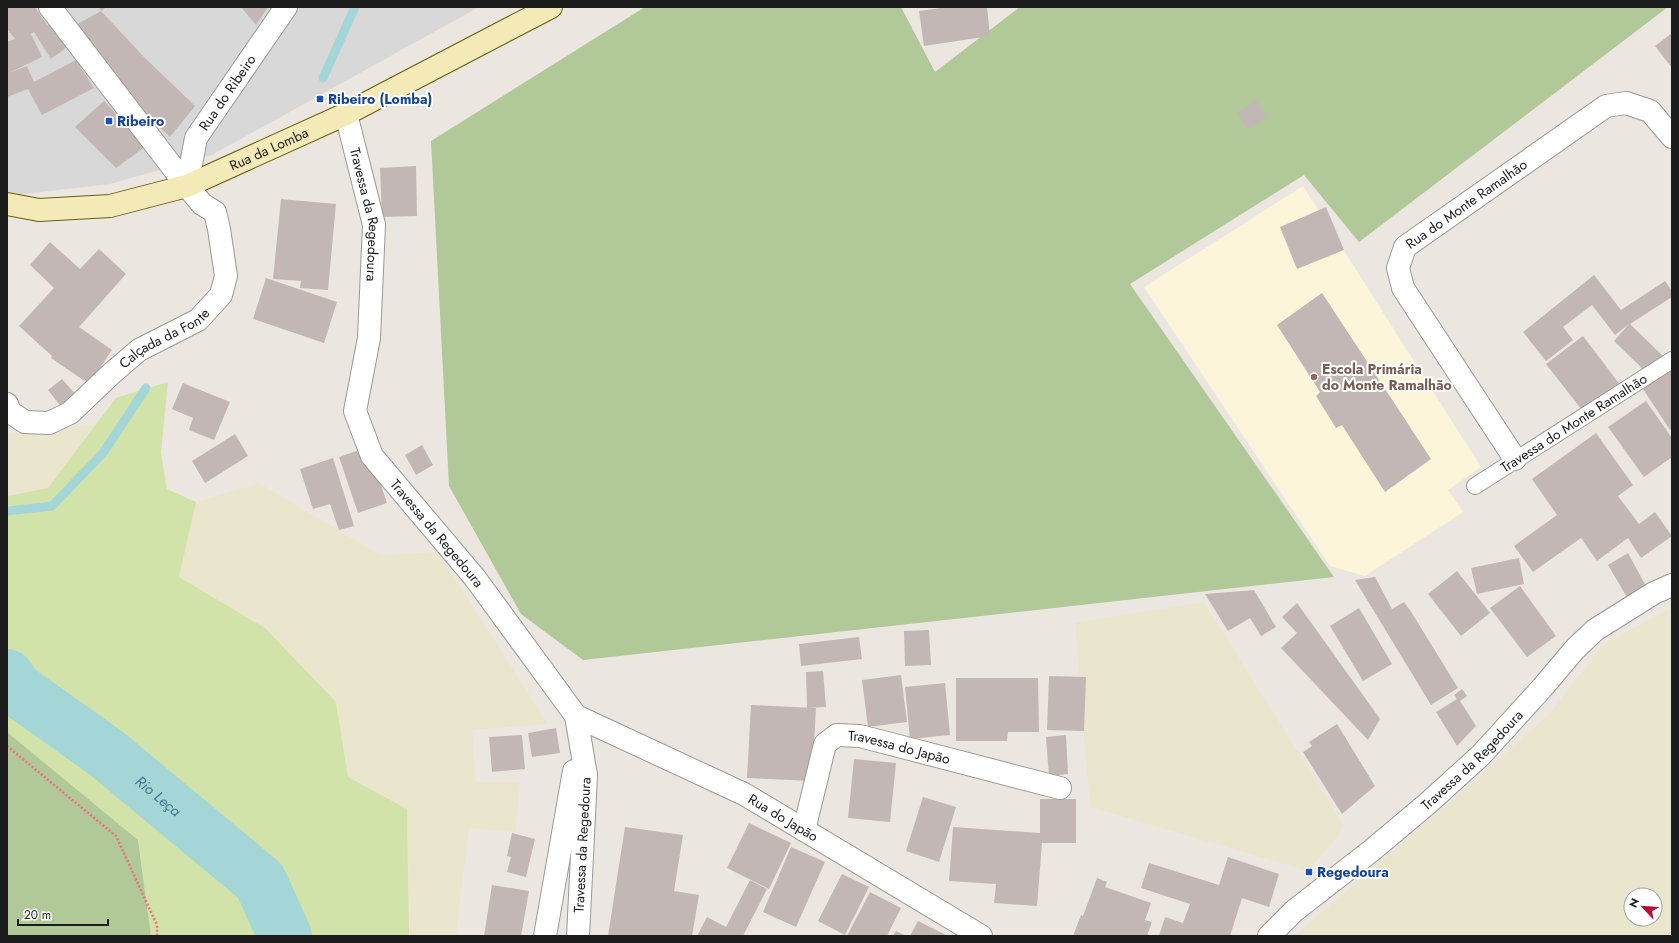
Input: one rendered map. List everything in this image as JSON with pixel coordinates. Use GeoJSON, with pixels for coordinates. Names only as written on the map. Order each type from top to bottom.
{"type":"FeatureCollection","features":[{"type":"Feature","properties":{"kind":"main road","name":"Rua da Lomba"},"geometry":{"type":"LineString","coordinates":[[7,204],[39,210],[110,206],[187,186],[346,114],[551,7]]}},
{"type":"Feature","properties":{"kind":"street"},"geometry":{"type":"LineString","coordinates":[[50,7],[187,186]]}},
{"type":"Feature","properties":{"kind":"street","name":"Rua do Ribeiro"},"geometry":{"type":"LineString","coordinates":[[187,186],[196,138],[286,7]]}},
{"type":"Feature","properties":{"kind":"street","name":"Rua do Monte Ramalhão"},"geometry":{"type":"LineString","coordinates":[[1515,459],[1403,288],[1398,268],[1405,247],[1606,106],[1626,103],[1650,110],[1672,137]]}},
{"type":"Feature","properties":{"kind":"street","name":"Travessa da Regedoura"},"geometry":{"type":"LineString","coordinates":[[346,114],[374,225],[369,338],[355,411],[372,456],[475,578],[576,716],[586,775],[578,936]]}},
{"type":"Feature","properties":{"kind":"street","name":"Calçada da Fonte"},"geometry":{"type":"LineString","coordinates":[[7,404],[10,412],[24,422],[49,423],[70,413],[139,350],[198,320],[221,295],[226,276],[215,212],[202,204],[187,186]]}},
{"type":"Feature","properties":{"kind":"street","name":"Travessa da Regedoura"},"geometry":{"type":"LineString","coordinates":[[1269,936],[1294,911],[1371,851],[1427,804],[1481,755],[1575,649],[1595,630],[1654,593],[1672,585]]}},
{"type":"Feature","properties":{"kind":"street"},"geometry":{"type":"LineString","coordinates":[[545,936],[574,772],[576,716]]}},
{"type":"Feature","properties":{"kind":"street","name":"Rua do Japão"},"geometry":{"type":"LineString","coordinates":[[576,716],[744,794],[981,936]]}},
{"type":"Feature","properties":{"kind":"street","name":"Travessa do Japão"},"geometry":{"type":"LineString","coordinates":[[804,830],[825,744],[837,735],[860,736],[1060,788]]}},
{"type":"Feature","properties":{"kind":"lane","name":"Travessa do Monte Ramalhão"},"geometry":{"type":"LineString","coordinates":[[1475,486],[1672,360]]}},
{"type":"Feature","properties":{"kind":"path"},"geometry":{"type":"LineString","coordinates":[[7,746],[116,836],[157,925],[157,936]]}},
{"type":"Feature","properties":{"kind":"shaded area"},"geometry":{"type":"Polygon","coordinates":[[[7,7],[479,7],[212,155],[110,184],[7,196],[7,7]]]}},
{"type":"Feature","properties":{"kind":"shaded area","name":"Escola Primária do Monte Ramalhão"},"geometry":{"type":"Polygon","coordinates":[[[1303,186],[1481,467],[1448,490],[1463,512],[1365,576],[1330,566],[1144,287],[1303,186]]]}},
{"type":"Feature","properties":{"kind":"shaded area"},"geometry":{"type":"Polygon","coordinates":[[[96,424],[48,488],[7,496],[7,434],[96,424]]]}},
{"type":"Feature","properties":{"kind":"shaded area"},"geometry":{"type":"Polygon","coordinates":[[[259,483],[380,555],[438,552],[548,724],[472,730],[476,782],[520,782],[516,832],[469,828],[456,936],[410,936],[407,809],[348,777],[336,702],[179,577],[196,502],[259,483]]]}},
{"type":"Feature","properties":{"kind":"shaded area"},"geometry":{"type":"Polygon","coordinates":[[[1204,602],[1345,827],[1308,871],[1090,807],[1075,623],[1204,602]]]}},
{"type":"Feature","properties":{"kind":"shaded area"},"geometry":{"type":"Polygon","coordinates":[[[1672,608],[1672,936],[1294,936],[1459,795],[1551,712],[1603,644],[1672,608]]]}},
{"type":"Feature","properties":{"kind":"green space"},"geometry":{"type":"Polygon","coordinates":[[[645,7],[901,7],[935,72],[1020,7],[1668,7],[1359,242],[1304,175],[1130,284],[1334,577],[583,660],[521,614],[449,486],[431,141],[645,7]]]}},
{"type":"Feature","properties":{"kind":"green space"},"geometry":{"type":"Polygon","coordinates":[[[168,382],[161,453],[167,489],[196,502],[179,577],[265,628],[336,702],[348,777],[407,809],[409,936],[151,936],[138,840],[7,732],[7,496],[48,488],[116,398],[168,382]]]}},
{"type":"Feature","properties":{"kind":"green space"},"geometry":{"type":"Polygon","coordinates":[[[7,732],[138,840],[151,936],[7,936],[7,732]]]}},
{"type":"Feature","properties":{"kind":"building"},"geometry":{"type":"Polygon","coordinates":[[[7,7],[35,7],[47,25],[49,24],[67,47],[51,59],[34,32],[31,34],[42,57],[9,73],[27,66],[34,82],[76,60],[94,88],[42,115],[28,89],[7,97],[7,42],[15,39],[7,29],[7,7]]]}},
{"type":"Feature","properties":{"kind":"building"},"geometry":{"type":"Polygon","coordinates":[[[99,7],[107,7],[101,11],[99,7]]]}},
{"type":"Feature","properties":{"kind":"building"},"geometry":{"type":"Polygon","coordinates":[[[241,7],[268,7],[256,25],[241,7]]]}},
{"type":"Feature","properties":{"kind":"building"},"geometry":{"type":"Polygon","coordinates":[[[948,7],[987,7],[990,36],[924,46],[919,11],[948,7]]]}},
{"type":"Feature","properties":{"kind":"building"},"geometry":{"type":"Polygon","coordinates":[[[101,11],[144,57],[195,106],[170,137],[115,84],[72,27],[101,11]]]}},
{"type":"Feature","properties":{"kind":"building"},"geometry":{"type":"Polygon","coordinates":[[[1672,33],[1672,68],[1655,46],[1672,33]]]}},
{"type":"Feature","properties":{"kind":"building"},"geometry":{"type":"Polygon","coordinates":[[[1256,100],[1267,118],[1247,130],[1237,112],[1256,100]]]}},
{"type":"Feature","properties":{"kind":"building"},"geometry":{"type":"Polygon","coordinates":[[[104,101],[146,146],[116,168],[75,127],[104,101]]]}},
{"type":"Feature","properties":{"kind":"building"},"geometry":{"type":"Polygon","coordinates":[[[416,166],[417,216],[382,217],[380,168],[416,166]]]}},
{"type":"Feature","properties":{"kind":"building"},"geometry":{"type":"Polygon","coordinates":[[[281,199],[336,204],[328,290],[300,288],[301,281],[273,279],[281,199]]]}},
{"type":"Feature","properties":{"kind":"building"},"geometry":{"type":"Polygon","coordinates":[[[1326,207],[1344,250],[1297,269],[1280,227],[1326,207]]]}},
{"type":"Feature","properties":{"kind":"building"},"geometry":{"type":"Polygon","coordinates":[[[50,242],[80,269],[99,249],[126,274],[79,327],[112,350],[89,384],[51,358],[52,356],[19,326],[54,288],[30,265],[50,242]]]}},
{"type":"Feature","properties":{"kind":"building"},"geometry":{"type":"Polygon","coordinates":[[[1594,275],[1621,310],[1665,281],[1672,291],[1672,297],[1630,324],[1663,356],[1647,373],[1614,341],[1629,324],[1615,335],[1592,305],[1563,327],[1573,340],[1546,361],[1523,332],[1594,275]]]}},
{"type":"Feature","properties":{"kind":"building"},"geometry":{"type":"Polygon","coordinates":[[[266,278],[337,302],[324,343],[253,319],[266,278]]]}},
{"type":"Feature","properties":{"kind":"building"},"geometry":{"type":"Polygon","coordinates":[[[1322,293],[1431,459],[1385,492],[1342,425],[1336,428],[1316,396],[1320,392],[1277,325],[1322,293]]]}},
{"type":"Feature","properties":{"kind":"building"},"geometry":{"type":"Polygon","coordinates":[[[1583,336],[1621,386],[1585,414],[1546,364],[1583,336]]]}},
{"type":"Feature","properties":{"kind":"building"},"geometry":{"type":"Polygon","coordinates":[[[1672,365],[1672,428],[1670,430],[1641,386],[1672,365]]]}},
{"type":"Feature","properties":{"kind":"building"},"geometry":{"type":"Polygon","coordinates":[[[62,379],[77,396],[62,408],[48,390],[62,379]]]}},
{"type":"Feature","properties":{"kind":"building"},"geometry":{"type":"Polygon","coordinates":[[[183,383],[230,402],[214,440],[189,430],[193,418],[172,409],[183,383]]]}},
{"type":"Feature","properties":{"kind":"building"},"geometry":{"type":"Polygon","coordinates":[[[1646,401],[1672,438],[1672,457],[1644,477],[1608,427],[1646,401]]]}},
{"type":"Feature","properties":{"kind":"building"},"geometry":{"type":"Polygon","coordinates":[[[1596,433],[1633,485],[1618,496],[1639,524],[1655,512],[1672,536],[1641,558],[1628,538],[1597,561],[1581,538],[1533,572],[1514,546],[1557,515],[1532,479],[1596,433]]]}},
{"type":"Feature","properties":{"kind":"building"},"geometry":{"type":"Polygon","coordinates":[[[235,434],[248,456],[205,483],[192,461],[235,434]]]}},
{"type":"Feature","properties":{"kind":"building"},"geometry":{"type":"Polygon","coordinates":[[[422,445],[433,465],[416,475],[405,455],[422,445]]]}},
{"type":"Feature","properties":{"kind":"building"},"geometry":{"type":"Polygon","coordinates":[[[368,447],[387,503],[358,513],[339,457],[368,447]]]}},
{"type":"Feature","properties":{"kind":"building"},"geometry":{"type":"Polygon","coordinates":[[[333,458],[354,526],[339,530],[330,504],[313,509],[300,469],[333,458]]]}},
{"type":"Feature","properties":{"kind":"building"},"geometry":{"type":"Polygon","coordinates":[[[1628,553],[1647,588],[1628,599],[1608,565],[1628,553]]]}},
{"type":"Feature","properties":{"kind":"building"},"geometry":{"type":"Polygon","coordinates":[[[1519,558],[1524,584],[1477,594],[1471,568],[1519,558]]]}},
{"type":"Feature","properties":{"kind":"building"},"geometry":{"type":"Polygon","coordinates":[[[1457,571],[1490,613],[1461,636],[1428,594],[1457,571]]]}},
{"type":"Feature","properties":{"kind":"building"},"geometry":{"type":"Polygon","coordinates":[[[1375,577],[1392,609],[1404,602],[1410,610],[1458,688],[1431,705],[1355,580],[1375,577]]]}},
{"type":"Feature","properties":{"kind":"building"},"geometry":{"type":"Polygon","coordinates":[[[1520,586],[1556,636],[1527,657],[1490,608],[1520,586]]]}},
{"type":"Feature","properties":{"kind":"building"},"geometry":{"type":"Polygon","coordinates":[[[1254,590],[1276,627],[1261,636],[1250,618],[1228,631],[1205,594],[1254,590]]]}},
{"type":"Feature","properties":{"kind":"building"},"geometry":{"type":"Polygon","coordinates":[[[1297,603],[1380,719],[1368,740],[1281,648],[1297,633],[1282,617],[1297,603]]]}},
{"type":"Feature","properties":{"kind":"building"},"geometry":{"type":"Polygon","coordinates":[[[1359,608],[1392,664],[1363,681],[1330,626],[1359,608]]]}},
{"type":"Feature","properties":{"kind":"building"},"geometry":{"type":"Polygon","coordinates":[[[929,630],[931,665],[905,666],[904,631],[929,630]]]}},
{"type":"Feature","properties":{"kind":"building"},"geometry":{"type":"Polygon","coordinates":[[[859,637],[862,659],[801,666],[799,644],[859,637]]]}},
{"type":"Feature","properties":{"kind":"building"},"geometry":{"type":"Polygon","coordinates":[[[823,671],[826,707],[807,708],[806,672],[823,671]]]}},
{"type":"Feature","properties":{"kind":"building"},"geometry":{"type":"Polygon","coordinates":[[[901,675],[907,722],[868,727],[862,680],[901,675]]]}},
{"type":"Feature","properties":{"kind":"building"},"geometry":{"type":"Polygon","coordinates":[[[1049,676],[1086,677],[1084,731],[1047,730],[1049,676]]]}},
{"type":"Feature","properties":{"kind":"building"},"geometry":{"type":"Polygon","coordinates":[[[956,678],[1038,678],[1039,732],[1008,732],[1007,741],[956,741],[956,678]]]}},
{"type":"Feature","properties":{"kind":"building"},"geometry":{"type":"Polygon","coordinates":[[[945,683],[950,735],[910,739],[905,687],[945,683]]]}},
{"type":"Feature","properties":{"kind":"building"},"geometry":{"type":"Polygon","coordinates":[[[1462,689],[1467,696],[1460,701],[1476,726],[1457,746],[1436,712],[1457,699],[1454,695],[1462,689]]]}},
{"type":"Feature","properties":{"kind":"building"},"geometry":{"type":"Polygon","coordinates":[[[751,705],[816,708],[812,781],[747,778],[751,705]]]}},
{"type":"Feature","properties":{"kind":"building"},"geometry":{"type":"Polygon","coordinates":[[[1337,724],[1375,786],[1342,814],[1303,752],[1312,746],[1309,742],[1337,724]]]}},
{"type":"Feature","properties":{"kind":"building"},"geometry":{"type":"Polygon","coordinates":[[[556,728],[560,753],[532,757],[528,733],[556,728]]]}},
{"type":"Feature","properties":{"kind":"building"},"geometry":{"type":"Polygon","coordinates":[[[522,735],[525,769],[492,772],[489,737],[522,735]]]}},
{"type":"Feature","properties":{"kind":"building"},"geometry":{"type":"Polygon","coordinates":[[[1066,735],[1068,774],[1049,776],[1046,737],[1066,735]]]}},
{"type":"Feature","properties":{"kind":"building"},"geometry":{"type":"Polygon","coordinates":[[[854,759],[896,763],[890,822],[848,818],[854,759]]]}},
{"type":"Feature","properties":{"kind":"building"},"geometry":{"type":"Polygon","coordinates":[[[923,797],[956,807],[939,862],[906,851],[923,797]]]}},
{"type":"Feature","properties":{"kind":"building"},"geometry":{"type":"Polygon","coordinates":[[[1040,799],[1076,799],[1076,843],[1042,843],[1037,906],[994,903],[996,884],[949,881],[953,827],[1040,833],[1040,799]]]}},
{"type":"Feature","properties":{"kind":"building"},"geometry":{"type":"Polygon","coordinates":[[[749,823],[791,843],[769,889],[727,868],[749,823]]]}},
{"type":"Feature","properties":{"kind":"building"},"geometry":{"type":"Polygon","coordinates":[[[625,827],[683,835],[674,891],[699,895],[692,936],[608,936],[625,827]]]}},
{"type":"Feature","properties":{"kind":"building"},"geometry":{"type":"Polygon","coordinates":[[[512,833],[535,839],[526,877],[507,872],[511,857],[507,856],[512,833]]]}},
{"type":"Feature","properties":{"kind":"building"},"geometry":{"type":"Polygon","coordinates":[[[791,847],[825,862],[796,927],[763,912],[791,847]]]}},
{"type":"Feature","properties":{"kind":"building"},"geometry":{"type":"Polygon","coordinates":[[[1228,857],[1279,874],[1269,907],[1242,898],[1230,936],[1159,936],[1165,917],[1183,923],[1190,904],[1141,888],[1149,863],[1219,885],[1228,857]]]}},
{"type":"Feature","properties":{"kind":"building"},"geometry":{"type":"Polygon","coordinates":[[[842,874],[869,887],[845,935],[818,921],[842,874]]]}},
{"type":"Feature","properties":{"kind":"building"},"geometry":{"type":"Polygon","coordinates":[[[1097,878],[1107,882],[1105,887],[1151,903],[1145,920],[1152,922],[1147,936],[1073,936],[1081,915],[1083,916],[1097,878]]]}},
{"type":"Feature","properties":{"kind":"building"},"geometry":{"type":"Polygon","coordinates":[[[750,880],[767,889],[743,936],[697,936],[707,917],[726,927],[750,880]]]}},
{"type":"Feature","properties":{"kind":"building"},"geometry":{"type":"Polygon","coordinates":[[[492,885],[529,891],[521,936],[484,936],[492,885]]]}},
{"type":"Feature","properties":{"kind":"building"},"geometry":{"type":"Polygon","coordinates":[[[870,892],[901,908],[887,936],[847,936],[870,892]]]}},
{"type":"Feature","properties":{"kind":"building"},"geometry":{"type":"Polygon","coordinates":[[[918,921],[948,936],[910,936],[918,921]]]}},
{"type":"Feature","properties":{"kind":"building"},"geometry":{"type":"Polygon","coordinates":[[[896,931],[906,936],[893,936],[896,931]]]}},
{"type":"Feature","properties":{"kind":"waterway"},"geometry":{"type":"LineString","coordinates":[[323,78],[355,7]]}},
{"type":"Feature","properties":{"kind":"waterway"},"geometry":{"type":"LineString","coordinates":[[7,511],[52,506],[103,453],[146,388]]}},
{"type":"Feature","properties":{"kind":"waterway","name":"Rio Leça"},"geometry":{"type":"LineString","coordinates":[[7,676],[16,689],[106,753],[260,881],[285,936]]}},
{"type":"Feature","properties":{"kind":"place","name":"Ribeiro (Lomba)"},"geometry":{"type":"Point","coordinates":[320,99]}},
{"type":"Feature","properties":{"kind":"place","name":"Ribeiro"},"geometry":{"type":"Point","coordinates":[109,121]}},
{"type":"Feature","properties":{"kind":"place","name":"Escola Primária do Monte Ramalhão"},"geometry":{"type":"Point","coordinates":[1314,377]}},
{"type":"Feature","properties":{"kind":"place","name":"Regedoura"},"geometry":{"type":"Point","coordinates":[1309,872]}}]}
